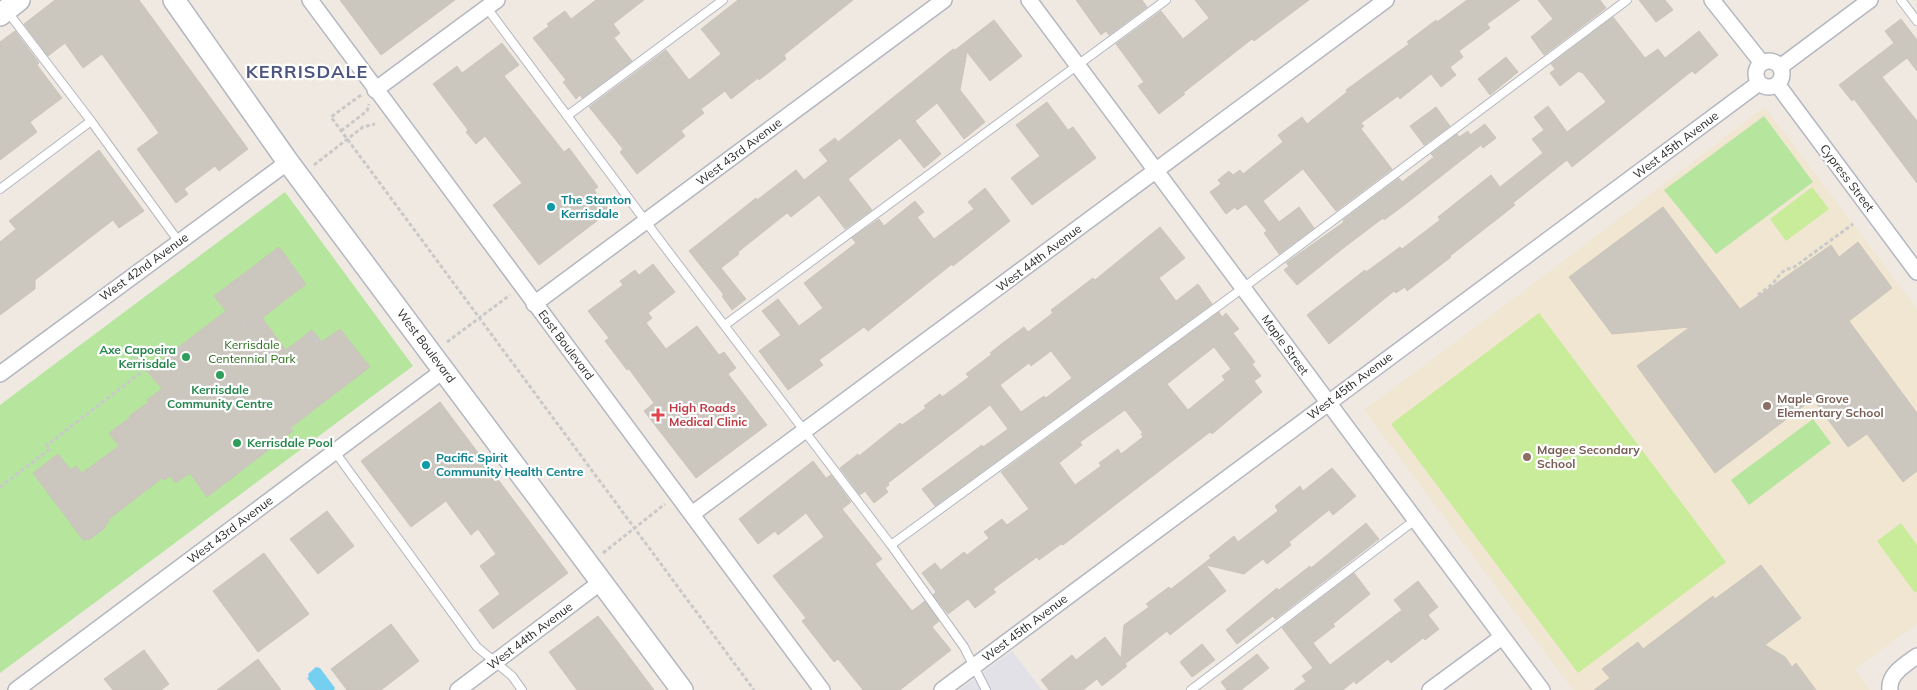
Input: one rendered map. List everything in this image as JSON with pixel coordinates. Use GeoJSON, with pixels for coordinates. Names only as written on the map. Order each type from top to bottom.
{"type":"FeatureCollection","features":[{"type":"Feature","properties":{"kind":"street","name":"West Boulevard"},"geometry":{"type":"LineString","coordinates":[[174,0],[288,162],[682,690]]}},
{"type":"Feature","properties":{"kind":"street","name":"East Boulevard"},"geometry":{"type":"LineString","coordinates":[[310,0],[822,690]]}},
{"type":"Feature","properties":{"kind":"street","name":"West 43rd Avenue"},"geometry":{"type":"LineString","coordinates":[[534,304],[944,0]]}},
{"type":"Feature","properties":{"kind":"street","name":"Maple Street"},"geometry":{"type":"LineString","coordinates":[[1028,0],[1542,690]]}},
{"type":"Feature","properties":{"kind":"street","name":"West 44th Avenue"},"geometry":{"type":"LineString","coordinates":[[692,514],[1386,0]]}},
{"type":"Feature","properties":{"kind":"street"},"geometry":{"type":"LineString","coordinates":[[1712,0],[1762,63]]}},
{"type":"Feature","properties":{"kind":"street"},"geometry":{"type":"LineString","coordinates":[[1780,67],[1870,0]]}},
{"type":"Feature","properties":{"kind":"street"},"geometry":{"type":"LineString","coordinates":[[375,90],[492,4]]}},
{"type":"Feature","properties":{"kind":"street"},"geometry":{"type":"LineString","coordinates":[[1773,62],[1780,67],[1782,74],[1777,84],[1766,87],[1759,83],[1756,70],[1762,63],[1773,62]]}},
{"type":"Feature","properties":{"kind":"street","name":"West 45th Avenue"},"geometry":{"type":"LineString","coordinates":[[942,690],[1759,83]]}},
{"type":"Feature","properties":{"kind":"street","name":"Cypress Street"},"geometry":{"type":"LineString","coordinates":[[1777,84],[1917,272]]}},
{"type":"Feature","properties":{"kind":"street","name":"West 42nd Avenue"},"geometry":{"type":"LineString","coordinates":[[0,374],[288,162]]}},
{"type":"Feature","properties":{"kind":"street","name":"West 43rd Avenue"},"geometry":{"type":"LineString","coordinates":[[16,690],[444,370]]}},
{"type":"Feature","properties":{"kind":"street","name":"West 44th Avenue"},"geometry":{"type":"LineString","coordinates":[[458,690],[601,582]]}},
{"type":"Feature","properties":{"kind":"street"},"geometry":{"type":"LineString","coordinates":[[1430,690],[1502,637]]}},
{"type":"Feature","properties":{"kind":"street"},"geometry":{"type":"LineString","coordinates":[[1890,688],[1898,670],[1917,656]]}},
{"type":"Feature","properties":{"kind":"lane"},"geometry":{"type":"LineString","coordinates":[[567,116],[723,0]]}},
{"type":"Feature","properties":{"kind":"lane"},"geometry":{"type":"LineString","coordinates":[[725,325],[1166,0]]}},
{"type":"Feature","properties":{"kind":"lane"},"geometry":{"type":"LineString","coordinates":[[891,545],[1244,288],[1626,0]]}},
{"type":"Feature","properties":{"kind":"lane"},"geometry":{"type":"LineString","coordinates":[[1902,0],[1917,21]]}},
{"type":"Feature","properties":{"kind":"lane"},"geometry":{"type":"LineString","coordinates":[[492,4],[567,116],[891,545],[964,647],[986,690]]}},
{"type":"Feature","properties":{"kind":"lane"},"geometry":{"type":"LineString","coordinates":[[9,8],[179,242]]}},
{"type":"Feature","properties":{"kind":"lane"},"geometry":{"type":"LineString","coordinates":[[0,189],[91,121]]}},
{"type":"Feature","properties":{"kind":"lane"},"geometry":{"type":"LineString","coordinates":[[335,452],[477,647],[512,676],[522,690]]}},
{"type":"Feature","properties":{"kind":"lane"},"geometry":{"type":"LineString","coordinates":[[1191,690],[1415,520]]}},
{"type":"Feature","properties":{"kind":"path"},"geometry":{"type":"LineString","coordinates":[[341,131],[367,111],[375,90]]}},
{"type":"Feature","properties":{"kind":"path"},"geometry":{"type":"LineString","coordinates":[[375,90],[358,96],[331,117],[754,690]]}},
{"type":"Feature","properties":{"kind":"path"},"geometry":{"type":"LineString","coordinates":[[309,169],[363,127],[375,124]]}},
{"type":"Feature","properties":{"kind":"path"},"geometry":{"type":"LineString","coordinates":[[1758,295],[1775,281],[1777,276],[1787,269],[1793,268],[1853,224]]}},
{"type":"Feature","properties":{"kind":"path"},"geometry":{"type":"LineString","coordinates":[[254,271],[258,276]]}},
{"type":"Feature","properties":{"kind":"path"},"geometry":{"type":"LineString","coordinates":[[447,342],[510,295]]}},
{"type":"Feature","properties":{"kind":"path"},"geometry":{"type":"LineString","coordinates":[[242,322],[247,329]]}},
{"type":"Feature","properties":{"kind":"path"},"geometry":{"type":"LineString","coordinates":[[314,334],[318,341]]}},
{"type":"Feature","properties":{"kind":"path"},"geometry":{"type":"LineString","coordinates":[[0,487],[50,449],[47,445],[144,370],[127,347]]}},
{"type":"Feature","properties":{"kind":"path"},"geometry":{"type":"LineString","coordinates":[[269,354],[264,359],[267,362],[275,356]]}},
{"type":"Feature","properties":{"kind":"path"},"geometry":{"type":"LineString","coordinates":[[602,554],[665,504]]}},
{"type":"Feature","properties":{"kind":"shaded area"},"geometry":{"type":"Polygon","coordinates":[[[1765,107],[1917,309],[1917,624],[1855,669],[1870,690],[1573,690],[1364,410],[1765,107]]]}},
{"type":"Feature","properties":{"kind":"shaded area"},"geometry":{"type":"Polygon","coordinates":[[[1012,651],[1042,690],[959,690],[1012,651]]]}},
{"type":"Feature","properties":{"kind":"green space"},"geometry":{"type":"Polygon","coordinates":[[[1764,116],[1813,182],[1716,254],[1664,190],[1764,116]]]}},
{"type":"Feature","properties":{"kind":"green space"},"geometry":{"type":"Polygon","coordinates":[[[1812,187],[1829,209],[1786,241],[1770,219],[1812,187]]]}},
{"type":"Feature","properties":{"kind":"green space","name":"Kerrisdale Centennial Park"},"geometry":{"type":"Polygon","coordinates":[[[285,192],[413,366],[0,673],[0,405],[285,192]]]}},
{"type":"Feature","properties":{"kind":"green space"},"geometry":{"type":"Polygon","coordinates":[[[1539,313],[1726,562],[1578,673],[1391,424],[1539,313]]]}},
{"type":"Feature","properties":{"kind":"green space"},"geometry":{"type":"Polygon","coordinates":[[[1813,419],[1831,443],[1749,505],[1731,480],[1813,419]]]}},
{"type":"Feature","properties":{"kind":"green space"},"geometry":{"type":"Polygon","coordinates":[[[1901,523],[1917,545],[1917,591],[1915,593],[1877,541],[1901,523]]]}},
{"type":"Feature","properties":{"kind":"water"},"geometry":{"type":"Polygon","coordinates":[[[316,667],[320,668],[335,688],[334,690],[316,690],[307,678],[309,677],[308,674],[316,667]]]}},
{"type":"Feature","properties":{"kind":"building"},"geometry":{"type":"Polygon","coordinates":[[[55,0],[139,0],[248,149],[219,171],[215,166],[184,189],[188,194],[176,203],[137,149],[159,133],[102,54],[83,68],[65,43],[48,56],[24,24],[55,0]]]}},
{"type":"Feature","properties":{"kind":"building"},"geometry":{"type":"Polygon","coordinates":[[[340,0],[455,0],[381,55],[340,0]]]}},
{"type":"Feature","properties":{"kind":"building"},"geometry":{"type":"Polygon","coordinates":[[[596,0],[644,0],[613,24],[620,33],[614,38],[632,61],[582,98],[580,95],[576,99],[563,82],[566,80],[533,38],[549,26],[547,24],[565,11],[571,19],[596,0]]]}},
{"type":"Feature","properties":{"kind":"building"},"geometry":{"type":"Polygon","coordinates":[[[738,0],[853,0],[784,55],[786,59],[759,80],[758,78],[731,99],[725,91],[701,109],[704,113],[681,131],[685,136],[637,174],[620,152],[623,149],[589,107],[666,50],[689,80],[721,54],[701,29],[738,0]]]}},
{"type":"Feature","properties":{"kind":"building"},"geometry":{"type":"Polygon","coordinates":[[[1076,0],[1142,0],[1147,7],[1109,35],[1106,31],[1101,35],[1076,0]]]}},
{"type":"Feature","properties":{"kind":"building"},"geometry":{"type":"Polygon","coordinates":[[[1195,0],[1309,0],[1254,41],[1252,39],[1159,114],[1138,86],[1144,82],[1116,44],[1161,11],[1183,39],[1209,18],[1195,0]]]}},
{"type":"Feature","properties":{"kind":"building"},"geometry":{"type":"Polygon","coordinates":[[[1467,0],[1520,0],[1487,24],[1490,28],[1459,51],[1463,57],[1450,67],[1456,75],[1441,87],[1431,74],[1400,99],[1398,96],[1361,123],[1364,126],[1361,129],[1392,169],[1336,211],[1303,169],[1263,201],[1279,222],[1299,207],[1314,228],[1279,254],[1264,233],[1267,231],[1246,204],[1237,210],[1235,207],[1226,214],[1210,192],[1221,184],[1218,180],[1229,171],[1233,175],[1240,170],[1243,174],[1283,142],[1278,135],[1302,117],[1307,124],[1347,92],[1346,90],[1409,44],[1407,42],[1467,0]]]}},
{"type":"Feature","properties":{"kind":"building"},"geometry":{"type":"Polygon","coordinates":[[[1538,0],[1600,0],[1606,8],[1544,55],[1531,37],[1553,19],[1538,0]]]}},
{"type":"Feature","properties":{"kind":"building"},"geometry":{"type":"Polygon","coordinates":[[[1639,0],[1665,0],[1673,10],[1656,22],[1639,0]]]}},
{"type":"Feature","properties":{"kind":"building"},"geometry":{"type":"Polygon","coordinates":[[[1613,17],[1645,58],[1658,49],[1665,58],[1699,31],[1718,55],[1695,74],[1692,71],[1572,167],[1567,160],[1513,203],[1515,205],[1451,257],[1407,291],[1405,287],[1396,293],[1394,291],[1329,344],[1307,315],[1365,270],[1366,272],[1400,247],[1402,249],[1440,220],[1438,217],[1491,175],[1500,187],[1543,153],[1532,139],[1544,130],[1534,117],[1548,106],[1567,132],[1606,102],[1582,72],[1579,71],[1560,86],[1550,73],[1555,69],[1551,64],[1613,17]]]}},
{"type":"Feature","properties":{"kind":"building"},"geometry":{"type":"Polygon","coordinates":[[[1901,19],[1917,40],[1917,71],[1907,58],[1882,77],[1917,121],[1917,183],[1854,99],[1852,101],[1839,85],[1894,43],[1885,31],[1901,19]]]}},
{"type":"Feature","properties":{"kind":"building"},"geometry":{"type":"Polygon","coordinates":[[[994,20],[1022,56],[990,81],[967,52],[960,90],[985,122],[964,139],[937,103],[915,121],[941,154],[924,168],[900,138],[848,179],[872,210],[845,229],[819,195],[791,217],[787,213],[721,268],[746,299],[732,310],[722,296],[724,295],[689,251],[756,198],[757,200],[796,170],[804,180],[828,161],[819,150],[835,138],[838,142],[953,49],[955,50],[994,20]]]}},
{"type":"Feature","properties":{"kind":"building"},"geometry":{"type":"Polygon","coordinates":[[[15,31],[39,63],[37,65],[62,98],[30,122],[37,132],[0,160],[0,42],[15,31]]]}},
{"type":"Feature","properties":{"kind":"building"},"geometry":{"type":"Polygon","coordinates":[[[502,43],[519,65],[504,76],[564,152],[569,148],[598,187],[594,190],[608,208],[604,211],[606,214],[539,265],[493,205],[522,183],[485,136],[476,144],[466,132],[468,130],[433,84],[457,66],[462,73],[502,43]]]}},
{"type":"Feature","properties":{"kind":"building"},"geometry":{"type":"Polygon","coordinates":[[[1506,57],[1518,72],[1490,95],[1478,79],[1506,57]]]}},
{"type":"Feature","properties":{"kind":"building"},"geometry":{"type":"Polygon","coordinates":[[[1047,102],[1068,130],[1073,127],[1096,158],[1032,205],[1011,178],[1040,156],[1016,125],[1047,102]]]}},
{"type":"Feature","properties":{"kind":"building"},"geometry":{"type":"Polygon","coordinates":[[[1436,107],[1450,126],[1424,145],[1410,126],[1436,107]]]}},
{"type":"Feature","properties":{"kind":"building"},"geometry":{"type":"Polygon","coordinates":[[[1485,124],[1496,138],[1483,148],[1481,145],[1297,285],[1284,270],[1289,266],[1286,263],[1344,222],[1343,220],[1399,178],[1402,182],[1434,157],[1431,154],[1457,134],[1459,137],[1468,131],[1470,135],[1485,124]]]}},
{"type":"Feature","properties":{"kind":"building"},"geometry":{"type":"Polygon","coordinates":[[[99,150],[144,211],[119,228],[113,220],[35,280],[35,289],[0,315],[0,242],[16,229],[9,221],[99,150]]]}},
{"type":"Feature","properties":{"kind":"building"},"geometry":{"type":"Polygon","coordinates":[[[985,188],[1010,221],[953,266],[952,264],[868,331],[864,327],[819,360],[823,365],[788,390],[759,351],[781,335],[762,311],[778,299],[799,326],[823,308],[804,283],[856,243],[852,238],[879,219],[884,226],[915,201],[924,212],[917,217],[934,239],[974,209],[968,202],[985,188]]]}},
{"type":"Feature","properties":{"kind":"building"},"geometry":{"type":"Polygon","coordinates":[[[1663,207],[1740,309],[1831,245],[1839,257],[1858,242],[1892,288],[1849,321],[1917,413],[1917,471],[1903,482],[1867,434],[1848,447],[1813,399],[1715,473],[1637,366],[1690,327],[1612,334],[1569,277],[1663,207]]]}},
{"type":"Feature","properties":{"kind":"building"},"geometry":{"type":"Polygon","coordinates":[[[1160,227],[1185,258],[1159,278],[1176,301],[1198,284],[1212,304],[935,506],[922,489],[982,445],[983,447],[1008,429],[990,405],[888,483],[889,485],[885,488],[888,492],[874,503],[865,491],[860,495],[840,468],[858,454],[859,456],[900,423],[902,425],[926,408],[924,406],[940,394],[942,397],[969,377],[966,374],[1024,327],[1028,332],[1053,313],[1051,310],[1093,278],[1095,280],[1160,227]],[[1051,351],[1031,366],[1029,363],[1000,385],[1021,412],[1044,396],[1046,398],[1072,378],[1051,351]]]}},
{"type":"Feature","properties":{"kind":"building","name":"Kerrisdale Community Centre"},"geometry":{"type":"Polygon","coordinates":[[[279,247],[306,284],[262,318],[276,337],[286,350],[312,330],[322,342],[340,329],[370,367],[290,428],[293,431],[207,497],[190,473],[176,483],[170,476],[164,480],[162,478],[108,520],[109,522],[106,527],[89,540],[88,538],[84,541],[33,473],[58,454],[71,470],[76,466],[82,473],[119,446],[109,433],[131,417],[129,416],[149,402],[147,400],[162,389],[147,371],[226,311],[214,296],[279,247]]]}},
{"type":"Feature","properties":{"kind":"building"},"geometry":{"type":"Polygon","coordinates":[[[653,264],[675,292],[648,313],[652,318],[646,323],[666,349],[697,326],[719,355],[724,352],[736,368],[728,374],[767,425],[696,478],[644,411],[654,403],[605,341],[609,338],[588,311],[623,285],[620,281],[635,270],[639,275],[653,264]]]}},
{"type":"Feature","properties":{"kind":"building"},"geometry":{"type":"Polygon","coordinates":[[[1219,312],[1222,317],[1226,313],[1239,329],[1233,333],[1255,362],[1252,364],[1261,376],[1254,381],[1262,392],[1212,434],[1210,432],[1063,545],[1061,544],[1039,560],[1037,557],[993,589],[996,592],[975,608],[968,599],[948,614],[933,595],[936,592],[922,573],[935,563],[941,570],[964,552],[967,555],[989,538],[984,532],[1002,519],[1007,525],[1029,509],[1001,472],[1219,312]],[[1214,347],[1167,384],[1188,410],[1225,380],[1222,376],[1231,369],[1214,347]],[[1125,410],[1080,442],[1082,445],[1059,463],[1075,485],[1101,466],[1099,463],[1118,449],[1121,454],[1143,437],[1141,434],[1143,433],[1125,410]]]}},
{"type":"Feature","properties":{"kind":"building"},"geometry":{"type":"Polygon","coordinates":[[[440,402],[568,573],[493,629],[479,610],[500,594],[480,566],[496,554],[478,529],[471,535],[446,501],[411,527],[361,461],[440,402]]]}},
{"type":"Feature","properties":{"kind":"building"},"geometry":{"type":"Polygon","coordinates":[[[813,461],[826,478],[831,475],[851,502],[842,509],[882,559],[875,564],[912,611],[925,601],[939,621],[932,627],[951,650],[900,690],[863,690],[838,659],[834,662],[802,621],[806,618],[773,576],[824,537],[806,513],[778,535],[775,531],[758,544],[739,519],[813,461]]]}},
{"type":"Feature","properties":{"kind":"building"},"geometry":{"type":"Polygon","coordinates":[[[1332,468],[1356,496],[1333,515],[1329,510],[1289,542],[1291,545],[1267,564],[1263,559],[1244,574],[1206,565],[1226,591],[1170,635],[1167,631],[1125,664],[1127,666],[1102,686],[1097,679],[1083,690],[1049,690],[1041,680],[1072,655],[1076,660],[1105,637],[1121,658],[1124,625],[1149,607],[1146,604],[1169,587],[1171,589],[1211,558],[1209,556],[1234,536],[1238,542],[1278,511],[1275,506],[1300,486],[1303,491],[1332,468]]]}},
{"type":"Feature","properties":{"kind":"building"},"geometry":{"type":"Polygon","coordinates":[[[327,511],[354,546],[318,574],[290,539],[327,511]]]}},
{"type":"Feature","properties":{"kind":"building"},"geometry":{"type":"Polygon","coordinates":[[[1366,523],[1379,539],[1275,619],[1273,616],[1237,644],[1226,630],[1277,588],[1279,590],[1310,566],[1311,568],[1366,523]]]}},
{"type":"Feature","properties":{"kind":"building"},"geometry":{"type":"Polygon","coordinates":[[[264,553],[309,614],[258,652],[213,591],[264,553]]]}},
{"type":"Feature","properties":{"kind":"building"},"geometry":{"type":"Polygon","coordinates":[[[1761,565],[1801,618],[1765,645],[1785,657],[1792,667],[1796,663],[1816,690],[1594,690],[1610,678],[1602,669],[1638,642],[1643,649],[1713,596],[1715,599],[1761,565]]]}},
{"type":"Feature","properties":{"kind":"building"},"geometry":{"type":"Polygon","coordinates":[[[1354,573],[1370,594],[1313,643],[1330,665],[1402,610],[1394,600],[1418,581],[1438,607],[1428,615],[1439,629],[1425,640],[1423,638],[1391,663],[1388,659],[1356,684],[1354,681],[1343,690],[1294,690],[1306,681],[1302,676],[1313,668],[1282,628],[1354,573]]]}},
{"type":"Feature","properties":{"kind":"building"},"geometry":{"type":"Polygon","coordinates":[[[598,616],[654,690],[577,690],[549,652],[598,616]]]}},
{"type":"Feature","properties":{"kind":"building"},"geometry":{"type":"Polygon","coordinates":[[[391,624],[419,661],[381,690],[347,690],[331,669],[391,624]]]}},
{"type":"Feature","properties":{"kind":"building"},"geometry":{"type":"Polygon","coordinates":[[[1202,644],[1215,660],[1192,677],[1180,662],[1202,644]]]}},
{"type":"Feature","properties":{"kind":"building"},"geometry":{"type":"Polygon","coordinates":[[[144,650],[169,684],[161,690],[113,690],[104,679],[144,650]]]}},
{"type":"Feature","properties":{"kind":"building"},"geometry":{"type":"Polygon","coordinates":[[[1257,654],[1269,668],[1241,690],[1227,690],[1221,682],[1257,654]]]}},
{"type":"Feature","properties":{"kind":"building"},"geometry":{"type":"Polygon","coordinates":[[[258,659],[281,690],[217,690],[258,659]]]}},
{"type":"Feature","properties":{"kind":"place","name":"The Stanton Kerrisdale"},"geometry":{"type":"Point","coordinates":[551,207]}},
{"type":"Feature","properties":{"kind":"place","name":"Axe Capoeira Kerrisdale"},"geometry":{"type":"Point","coordinates":[186,357]}},
{"type":"Feature","properties":{"kind":"place","name":"Kerrisdale Community Centre"},"geometry":{"type":"Point","coordinates":[220,375]}},
{"type":"Feature","properties":{"kind":"place","name":"Maple Grove Elementary School"},"geometry":{"type":"Point","coordinates":[1767,406]}},
{"type":"Feature","properties":{"kind":"place","name":"High Roads Medical Clinic"},"geometry":{"type":"Point","coordinates":[658,415]}},
{"type":"Feature","properties":{"kind":"place","name":"Kerrisdale Pool"},"geometry":{"type":"Point","coordinates":[237,443]}},
{"type":"Feature","properties":{"kind":"place","name":"Magee Secondary School"},"geometry":{"type":"Point","coordinates":[1527,457]}},
{"type":"Feature","properties":{"kind":"place","name":"Pacific Spirit Community Health Centre"},"geometry":{"type":"Point","coordinates":[426,465]}},
{"type":"Feature","properties":{"kind":"district","name":"KERRISDALE"},"geometry":{"type":"Point","coordinates":[307,72]}}]}
